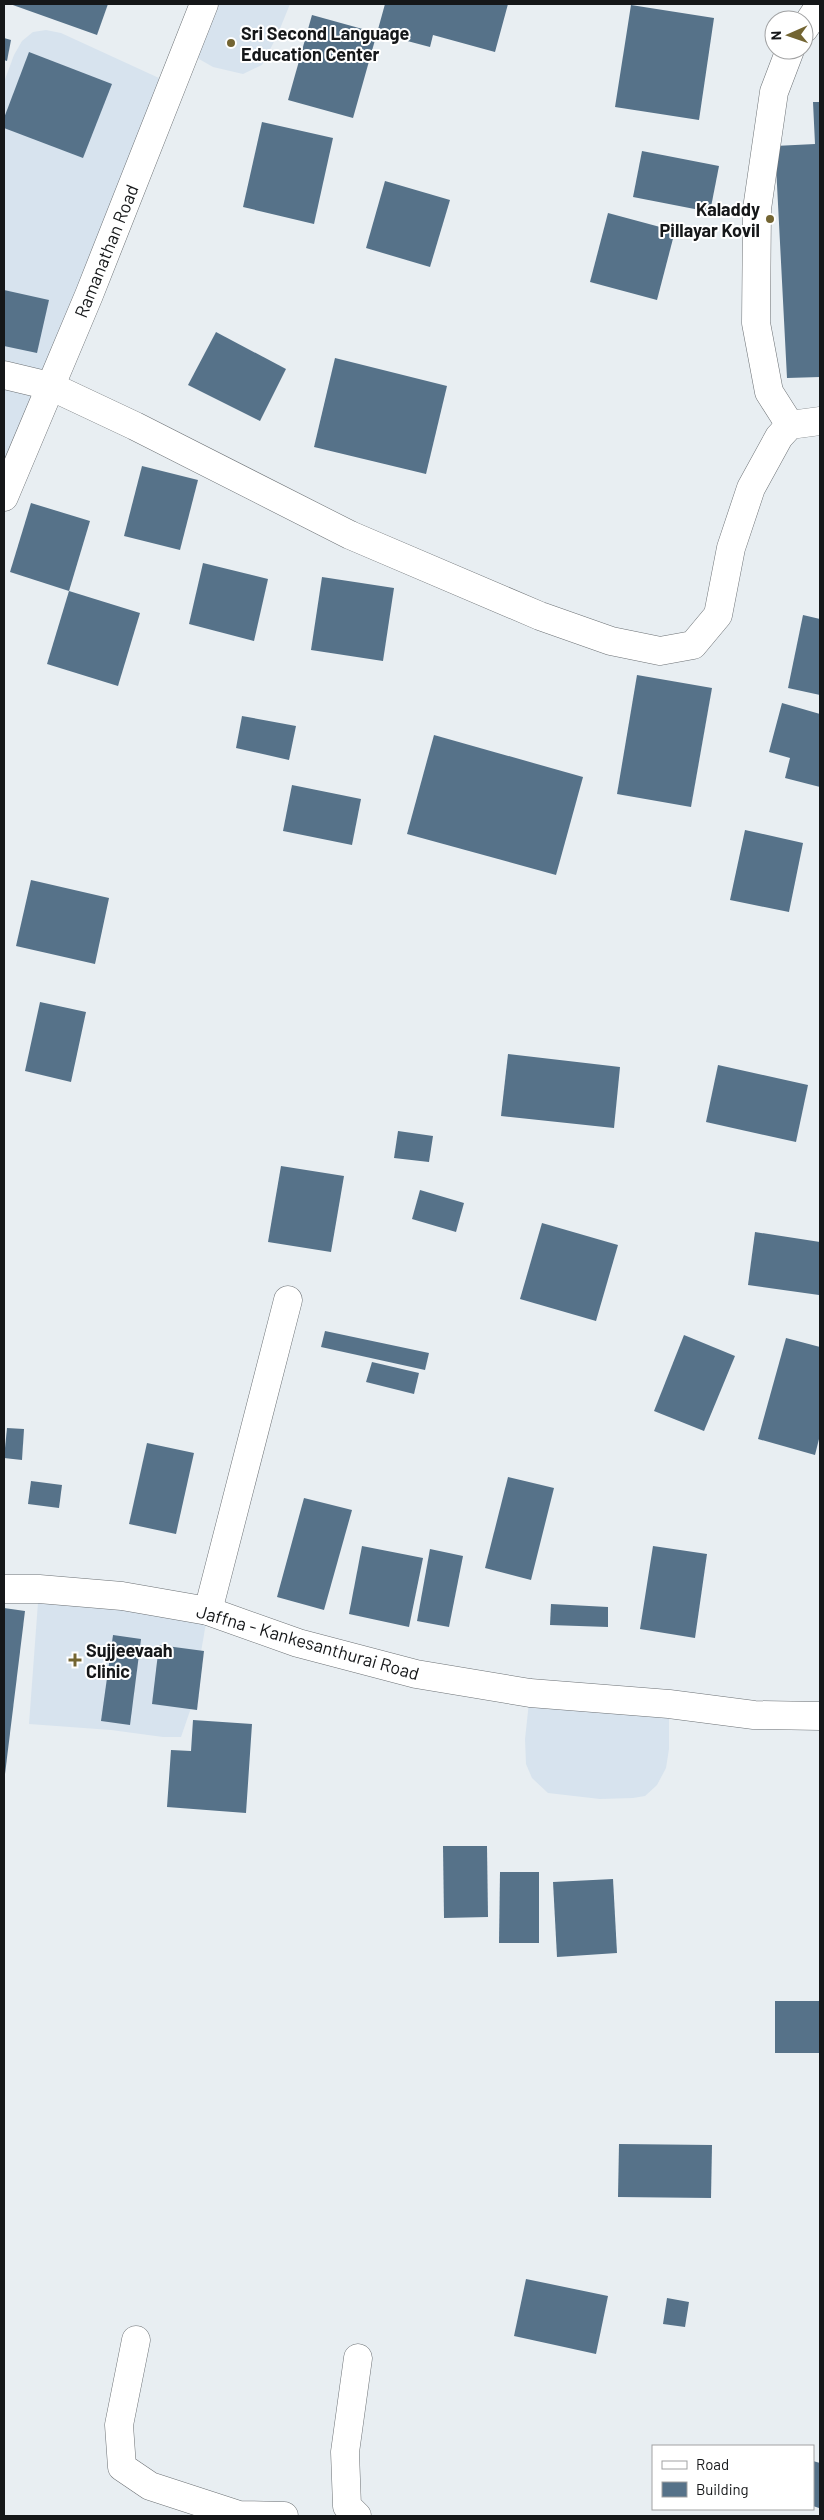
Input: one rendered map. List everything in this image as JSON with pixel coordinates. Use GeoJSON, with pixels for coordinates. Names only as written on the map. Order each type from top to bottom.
{"type":"FeatureCollection","features":[{"type":"Feature","properties":{"kind":"street","name":"Ramanathan Road"},"geometry":{"type":"LineString","coordinates":[[4,497],[89,295],[204,4]]}},
{"type":"Feature","properties":{"kind":"street"},"geometry":{"type":"LineString","coordinates":[[786,60],[774,92],[757,209],[756,323],[769,392],[790,425]]}},
{"type":"Feature","properties":{"kind":"street"},"geometry":{"type":"LineString","coordinates":[[4,375],[50,386],[135,426],[350,535],[540,616],[611,641],[660,651],[694,645],[718,615],[732,548],[751,488],[779,437],[790,425],[820,421]]}},
{"type":"Feature","properties":{"kind":"street"},"geometry":{"type":"LineString","coordinates":[[208,1611],[288,1300]]}},
{"type":"Feature","properties":{"kind":"street","name":"Jaffna - Kankesanthurai Road"},"geometry":{"type":"LineString","coordinates":[[4,1589],[39,1589],[122,1596],[208,1611],[298,1643],[416,1674],[530,1694],[669,1704],[754,1716],[820,1716]]}},
{"type":"Feature","properties":{"kind":"street"},"geometry":{"type":"LineString","coordinates":[[136,2340],[120,2425],[122,2467],[150,2486],[239,2515],[284,2516]]}},
{"type":"Feature","properties":{"kind":"street"},"geometry":{"type":"LineString","coordinates":[[356,2516],[347,2506],[345,2452],[358,2358]]}},
{"type":"Feature","properties":{"kind":"shaded area","name":"Sri Second Language Education Center"},"geometry":{"type":"Polygon","coordinates":[[[204,4],[290,4],[277,36],[262,65],[243,74],[213,67],[185,51],[204,4]]]}},
{"type":"Feature","properties":{"kind":"shaded area"},"geometry":{"type":"Polygon","coordinates":[[[46,30],[61,33],[172,84],[4,497],[4,82],[14,55],[22,41],[33,32],[46,30]]]}},
{"type":"Feature","properties":{"kind":"shaded area"},"geometry":{"type":"Polygon","coordinates":[[[39,1589],[208,1611],[192,1705],[181,1737],[163,1737],[111,1730],[29,1724],[39,1589]]]}},
{"type":"Feature","properties":{"kind":"shaded area"},"geometry":{"type":"Polygon","coordinates":[[[530,1693],[669,1704],[669,1749],[666,1768],[657,1785],[645,1796],[633,1798],[600,1799],[548,1793],[532,1778],[526,1764],[525,1739],[530,1693]]]}},
{"type":"Feature","properties":{"kind":"building"},"geometry":{"type":"Polygon","coordinates":[[[10,4],[108,4],[97,35],[10,4]]]}},
{"type":"Feature","properties":{"kind":"building"},"geometry":{"type":"Polygon","coordinates":[[[385,4],[508,4],[495,52],[433,35],[430,47],[377,33],[385,4]]]}},
{"type":"Feature","properties":{"kind":"building"},"geometry":{"type":"Polygon","coordinates":[[[631,5],[714,18],[699,120],[615,107],[631,5]]]}},
{"type":"Feature","properties":{"kind":"building"},"geometry":{"type":"Polygon","coordinates":[[[312,15],[377,33],[353,118],[288,100],[312,15]]]}},
{"type":"Feature","properties":{"kind":"building"},"geometry":{"type":"Polygon","coordinates":[[[4,38],[11,40],[7,61],[4,60],[4,38]]]}},
{"type":"Feature","properties":{"kind":"building"},"geometry":{"type":"Polygon","coordinates":[[[29,52],[112,84],[83,158],[4,128],[4,118],[29,52]]]}},
{"type":"Feature","properties":{"kind":"building"},"geometry":{"type":"Polygon","coordinates":[[[813,102],[820,102],[820,377],[787,378],[775,146],[815,144],[813,102]]]}},
{"type":"Feature","properties":{"kind":"building"},"geometry":{"type":"Polygon","coordinates":[[[262,122],[333,138],[314,224],[243,207],[262,122]]]}},
{"type":"Feature","properties":{"kind":"building"},"geometry":{"type":"Polygon","coordinates":[[[642,151],[719,166],[710,212],[633,197],[642,151]]]}},
{"type":"Feature","properties":{"kind":"building"},"geometry":{"type":"Polygon","coordinates":[[[385,181],[450,200],[430,267],[366,248],[385,181]]]}},
{"type":"Feature","properties":{"kind":"building"},"geometry":{"type":"Polygon","coordinates":[[[608,213],[675,231],[657,300],[590,282],[608,213]]]}},
{"type":"Feature","properties":{"kind":"building"},"geometry":{"type":"Polygon","coordinates":[[[4,290],[49,300],[37,353],[4,346],[4,290]]]}},
{"type":"Feature","properties":{"kind":"building"},"geometry":{"type":"Polygon","coordinates":[[[216,332],[286,369],[260,421],[188,385],[216,332]]]}},
{"type":"Feature","properties":{"kind":"building"},"geometry":{"type":"Polygon","coordinates":[[[335,358],[447,386],[426,474],[314,447],[335,358]]]}},
{"type":"Feature","properties":{"kind":"building"},"geometry":{"type":"Polygon","coordinates":[[[142,466],[198,480],[180,550],[124,536],[142,466]]]}},
{"type":"Feature","properties":{"kind":"building"},"geometry":{"type":"Polygon","coordinates":[[[31,503],[90,521],[69,591],[10,572],[31,503]]]}},
{"type":"Feature","properties":{"kind":"building"},"geometry":{"type":"Polygon","coordinates":[[[203,563],[268,579],[254,641],[189,624],[203,563]]]}},
{"type":"Feature","properties":{"kind":"building"},"geometry":{"type":"Polygon","coordinates":[[[322,577],[394,588],[383,661],[311,650],[322,577]]]}},
{"type":"Feature","properties":{"kind":"building"},"geometry":{"type":"Polygon","coordinates":[[[69,591],[140,613],[118,686],[47,664],[69,591]]]}},
{"type":"Feature","properties":{"kind":"building"},"geometry":{"type":"Polygon","coordinates":[[[803,615],[820,619],[820,695],[788,688],[803,615]]]}},
{"type":"Feature","properties":{"kind":"building"},"geometry":{"type":"Polygon","coordinates":[[[637,675],[712,688],[691,807],[617,794],[637,675]]]}},
{"type":"Feature","properties":{"kind":"building"},"geometry":{"type":"Polygon","coordinates":[[[782,703],[820,714],[820,787],[785,778],[790,758],[769,752],[782,703]]]}},
{"type":"Feature","properties":{"kind":"building"},"geometry":{"type":"Polygon","coordinates":[[[242,716],[296,726],[289,760],[236,748],[242,716]]]}},
{"type":"Feature","properties":{"kind":"building"},"geometry":{"type":"Polygon","coordinates":[[[434,735],[583,777],[556,875],[407,834],[434,735]]]}},
{"type":"Feature","properties":{"kind":"building"},"geometry":{"type":"Polygon","coordinates":[[[292,785],[361,799],[352,845],[283,831],[292,785]]]}},
{"type":"Feature","properties":{"kind":"building"},"geometry":{"type":"Polygon","coordinates":[[[745,830],[803,843],[789,912],[730,900],[745,830]]]}},
{"type":"Feature","properties":{"kind":"building"},"geometry":{"type":"Polygon","coordinates":[[[31,880],[109,898],[95,964],[16,946],[31,880]]]}},
{"type":"Feature","properties":{"kind":"building"},"geometry":{"type":"Polygon","coordinates":[[[40,1002],[86,1012],[71,1082],[25,1071],[40,1002]]]}},
{"type":"Feature","properties":{"kind":"building"},"geometry":{"type":"Polygon","coordinates":[[[508,1054],[620,1067],[614,1128],[501,1116],[508,1054]]]}},
{"type":"Feature","properties":{"kind":"building"},"geometry":{"type":"Polygon","coordinates":[[[718,1065],[808,1085],[796,1142],[706,1122],[718,1065]]]}},
{"type":"Feature","properties":{"kind":"building"},"geometry":{"type":"Polygon","coordinates":[[[398,1131],[433,1136],[429,1162],[394,1158],[398,1131]]]}},
{"type":"Feature","properties":{"kind":"building"},"geometry":{"type":"Polygon","coordinates":[[[281,1166],[344,1176],[331,1252],[268,1242],[281,1166]]]}},
{"type":"Feature","properties":{"kind":"building"},"geometry":{"type":"Polygon","coordinates":[[[420,1190],[464,1203],[456,1232],[412,1219],[420,1190]]]}},
{"type":"Feature","properties":{"kind":"building"},"geometry":{"type":"Polygon","coordinates":[[[542,1223],[618,1245],[596,1321],[520,1299],[542,1223]]]}},
{"type":"Feature","properties":{"kind":"building"},"geometry":{"type":"Polygon","coordinates":[[[755,1232],[820,1242],[819,1295],[748,1285],[755,1232]]]}},
{"type":"Feature","properties":{"kind":"building"},"geometry":{"type":"Polygon","coordinates":[[[325,1331],[429,1353],[425,1370],[321,1347],[325,1331]]]}},
{"type":"Feature","properties":{"kind":"building"},"geometry":{"type":"Polygon","coordinates":[[[684,1335],[735,1356],[704,1431],[654,1411],[684,1335]]]}},
{"type":"Feature","properties":{"kind":"building"},"geometry":{"type":"Polygon","coordinates":[[[786,1338],[820,1347],[820,1435],[815,1455],[758,1439],[786,1338]]]}},
{"type":"Feature","properties":{"kind":"building"},"geometry":{"type":"Polygon","coordinates":[[[372,1362],[419,1373],[414,1394],[366,1382],[372,1362]]]}},
{"type":"Feature","properties":{"kind":"building"},"geometry":{"type":"Polygon","coordinates":[[[7,1428],[24,1429],[22,1460],[4,1458],[7,1428]]]}},
{"type":"Feature","properties":{"kind":"building"},"geometry":{"type":"Polygon","coordinates":[[[147,1443],[194,1453],[176,1534],[129,1524],[147,1443]]]}},
{"type":"Feature","properties":{"kind":"building"},"geometry":{"type":"Polygon","coordinates":[[[508,1477],[554,1488],[531,1580],[485,1568],[508,1477]]]}},
{"type":"Feature","properties":{"kind":"building"},"geometry":{"type":"Polygon","coordinates":[[[31,1481],[62,1485],[59,1508],[28,1504],[31,1481]]]}},
{"type":"Feature","properties":{"kind":"building"},"geometry":{"type":"Polygon","coordinates":[[[304,1498],[352,1510],[324,1610],[277,1597],[304,1498]]]}},
{"type":"Feature","properties":{"kind":"building"},"geometry":{"type":"Polygon","coordinates":[[[362,1546],[423,1558],[409,1627],[349,1614],[362,1546]]]}},
{"type":"Feature","properties":{"kind":"building"},"geometry":{"type":"Polygon","coordinates":[[[653,1546],[707,1554],[695,1638],[640,1629],[653,1546]]]}},
{"type":"Feature","properties":{"kind":"building"},"geometry":{"type":"Polygon","coordinates":[[[430,1549],[463,1556],[449,1627],[417,1621],[430,1549]]]}},
{"type":"Feature","properties":{"kind":"building"},"geometry":{"type":"Polygon","coordinates":[[[551,1604],[608,1607],[608,1627],[550,1625],[551,1604]]]}},
{"type":"Feature","properties":{"kind":"building"},"geometry":{"type":"Polygon","coordinates":[[[4,1608],[25,1611],[5,1774],[4,1774],[4,1608]]]}},
{"type":"Feature","properties":{"kind":"building"},"geometry":{"type":"Polygon","coordinates":[[[113,1635],[141,1639],[130,1725],[101,1721],[113,1635]]]}},
{"type":"Feature","properties":{"kind":"building"},"geometry":{"type":"Polygon","coordinates":[[[159,1645],[204,1651],[197,1710],[152,1704],[159,1645]]]}},
{"type":"Feature","properties":{"kind":"building"},"geometry":{"type":"Polygon","coordinates":[[[193,1720],[252,1724],[246,1813],[167,1807],[171,1750],[191,1751],[193,1720]]]}},
{"type":"Feature","properties":{"kind":"building"},"geometry":{"type":"Polygon","coordinates":[[[443,1846],[487,1846],[488,1917],[444,1918],[443,1846]]]}},
{"type":"Feature","properties":{"kind":"building"},"geometry":{"type":"Polygon","coordinates":[[[500,1872],[539,1872],[539,1943],[499,1943],[500,1872]]]}},
{"type":"Feature","properties":{"kind":"building"},"geometry":{"type":"Polygon","coordinates":[[[613,1879],[617,1953],[557,1957],[553,1882],[613,1879]]]}},
{"type":"Feature","properties":{"kind":"building"},"geometry":{"type":"Polygon","coordinates":[[[775,2001],[820,2001],[820,2053],[775,2053],[775,2001]]]}},
{"type":"Feature","properties":{"kind":"building"},"geometry":{"type":"Polygon","coordinates":[[[619,2144],[712,2145],[711,2198],[618,2197],[619,2144]]]}},
{"type":"Feature","properties":{"kind":"building"},"geometry":{"type":"Polygon","coordinates":[[[526,2279],[608,2296],[596,2354],[514,2336],[526,2279]]]}},
{"type":"Feature","properties":{"kind":"building"},"geometry":{"type":"Polygon","coordinates":[[[667,2298],[689,2302],[685,2327],[663,2324],[667,2298]]]}},
{"type":"Feature","properties":{"kind":"building"},"geometry":{"type":"Polygon","coordinates":[[[814,2461],[820,2463],[819,2508],[814,2506],[814,2461]]]}},
{"type":"Feature","properties":{"kind":"place","name":"Sri Second Language Education Center"},"geometry":{"type":"Point","coordinates":[231,43]}},
{"type":"Feature","properties":{"kind":"place","name":"Kaladdy Pillayar Kovil"},"geometry":{"type":"Point","coordinates":[770,219]}},
{"type":"Feature","properties":{"kind":"place","name":"Sujjeevaah Clinic"},"geometry":{"type":"Point","coordinates":[75,1660]}}]}
